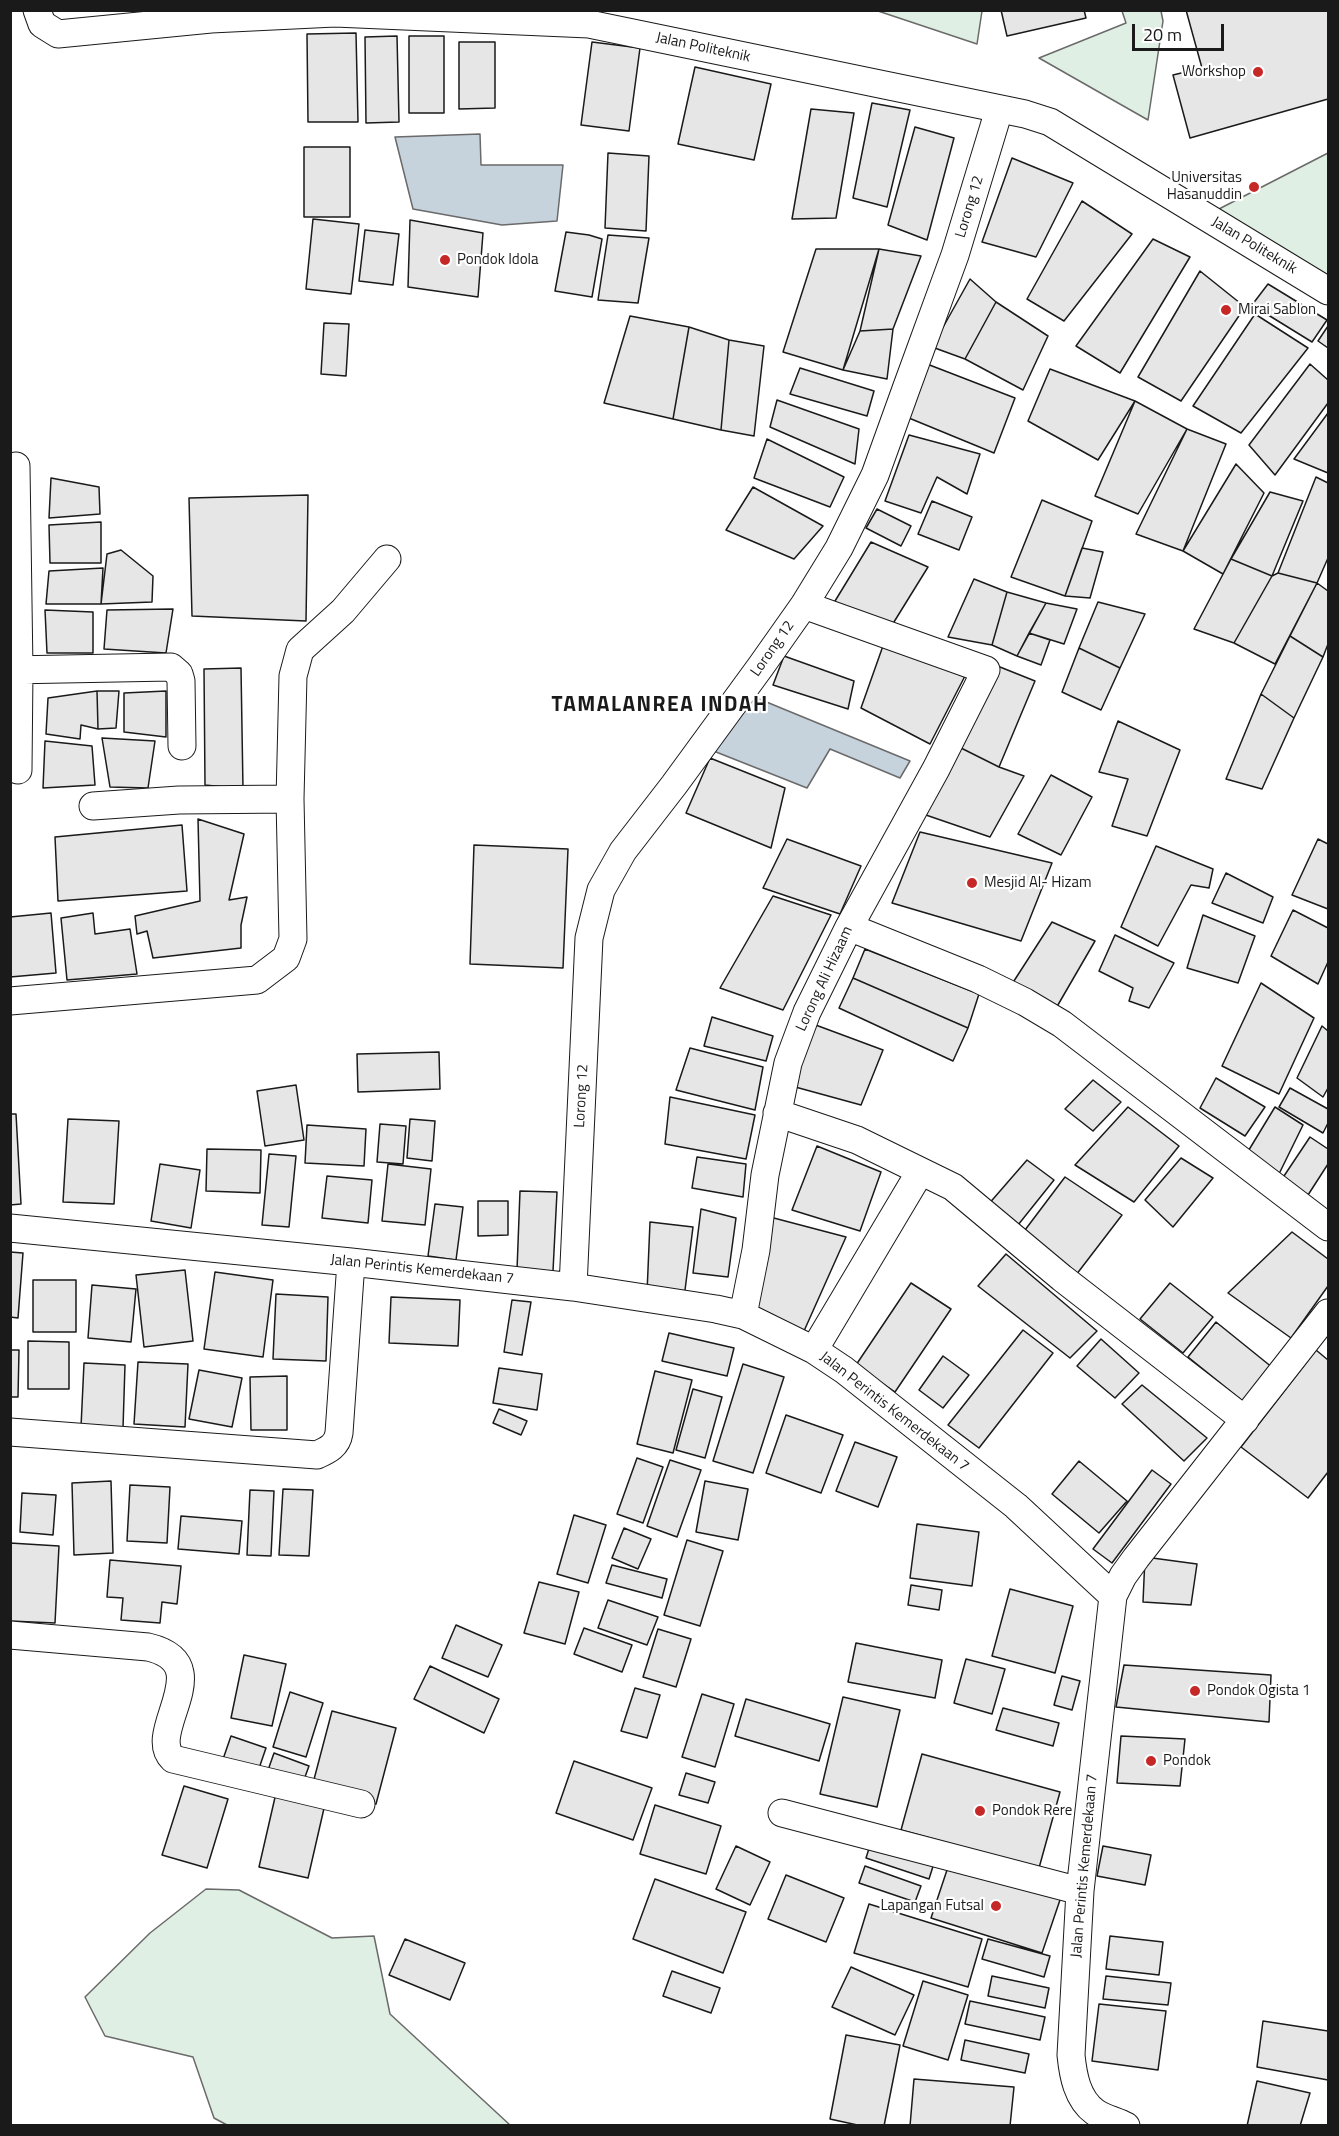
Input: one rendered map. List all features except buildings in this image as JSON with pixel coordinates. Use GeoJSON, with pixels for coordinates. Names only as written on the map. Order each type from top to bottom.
{"type":"FeatureCollection","features":[{"type":"Feature","properties":{"kind":"street","name":"Jalan Politeknik"},"geometry":{"type":"LineString","coordinates":[[37,10],[42,24],[58,34],[211,19],[335,14],[589,24],[1025,114],[1050,122],[1329,291]]}},
{"type":"Feature","properties":{"kind":"street","name":"Lorong 12"},"geometry":{"type":"LineString","coordinates":[[573,1287],[589,938],[601,890],[623,850],[681,776],[804,605],[839,548],[874,474],[955,255],[999,110]]}},
{"type":"Feature","properties":{"kind":"street"},"geometry":{"type":"LineString","coordinates":[[16,466],[15,670],[18,770]]}},
{"type":"Feature","properties":{"kind":"street"},"geometry":{"type":"LineString","coordinates":[[10,1001],[257,980],[286,958],[293,939],[290,799],[293,676],[300,650],[343,611],[387,559]]}},
{"type":"Feature","properties":{"kind":"street","name":"Lorong Ali Hizaam"},"geometry":{"type":"LineString","coordinates":[[743,1315],[756,1250],[765,1175],[788,1062],[807,1012],[849,927],[936,769],[986,670],[804,605]]}},
{"type":"Feature","properties":{"kind":"street"},"geometry":{"type":"LineString","coordinates":[[15,670],[171,667],[181,681],[182,746]]}},
{"type":"Feature","properties":{"kind":"street"},"geometry":{"type":"LineString","coordinates":[[93,806],[179,800],[290,799]]}},
{"type":"Feature","properties":{"kind":"street"},"geometry":{"type":"LineString","coordinates":[[849,927],[978,979],[1025,1002],[1062,1024],[1329,1227]]}},
{"type":"Feature","properties":{"kind":"street"},"geometry":{"type":"LineString","coordinates":[[777,1113],[857,1140],[953,1186],[1062,1278],[1245,1420]]}},
{"type":"Feature","properties":{"kind":"street"},"geometry":{"type":"LineString","coordinates":[[814,1350],[920,1172]]}},
{"type":"Feature","properties":{"kind":"street","name":"Jalan Perintis Kemerdekaan 7"},"geometry":{"type":"LineString","coordinates":[[10,1228],[573,1287],[743,1315],[814,1350],[1016,1506],[1113,1596],[1080,1891],[1071,2055],[1073,2074],[1082,2097],[1094,2112],[1126,2126]]}},
{"type":"Feature","properties":{"kind":"street"},"geometry":{"type":"LineString","coordinates":[[10,1432],[317,1455],[331,1448],[338,1441],[351,1262]]}},
{"type":"Feature","properties":{"kind":"street"},"geometry":{"type":"LineString","coordinates":[[1113,1596],[1123,1576],[1136,1558],[1329,1313]]}},
{"type":"Feature","properties":{"kind":"street"},"geometry":{"type":"LineString","coordinates":[[10,1635],[164,1650],[178,1662],[181,1675],[166,1744],[167,1754],[173,1760],[362,1804]]}},
{"type":"Feature","properties":{"kind":"street"},"geometry":{"type":"LineString","coordinates":[[782,1813],[1080,1891]]}},
{"type":"Feature","properties":{"kind":"green space"},"geometry":{"type":"Polygon","coordinates":[[[878,11],[982,11],[977,44],[878,11]]]}},
{"type":"Feature","properties":{"kind":"green space"},"geometry":{"type":"Polygon","coordinates":[[[1122,11],[1161,11],[1163,21],[1148,120],[1039,58],[1126,23],[1122,11]]]}},
{"type":"Feature","properties":{"kind":"green space"},"geometry":{"type":"Polygon","coordinates":[[[1328,153],[1328,279],[1217,210],[1328,153]]]}},
{"type":"Feature","properties":{"kind":"green space"},"geometry":{"type":"Polygon","coordinates":[[[206,1889],[239,1890],[332,1938],[374,1936],[390,2014],[510,2125],[227,2125],[214,2118],[193,2057],[105,2036],[85,1997],[150,1933],[206,1889]]]}},
{"type":"Feature","properties":{"kind":"shaded area"},"geometry":{"type":"Polygon","coordinates":[[[480,134],[481,165],[563,165],[557,221],[502,225],[413,209],[395,137],[480,134]]]}},
{"type":"Feature","properties":{"kind":"shaded area"},"geometry":{"type":"Polygon","coordinates":[[[747,694],[910,761],[900,778],[830,749],[807,788],[711,750],[747,694]]]}},
{"type":"Feature","properties":{"kind":"place","name":"Workshop"},"geometry":{"type":"Point","coordinates":[1258,72]}},
{"type":"Feature","properties":{"kind":"place","name":"Universitas Hasanuddin"},"geometry":{"type":"Point","coordinates":[1254,187]}},
{"type":"Feature","properties":{"kind":"place","name":"Pondok Idola"},"geometry":{"type":"Point","coordinates":[445,260]}},
{"type":"Feature","properties":{"kind":"place","name":"Mirai Sablon"},"geometry":{"type":"Point","coordinates":[1226,310]}},
{"type":"Feature","properties":{"kind":"place","name":"Mesjid Al- Hizam"},"geometry":{"type":"Point","coordinates":[972,883]}},
{"type":"Feature","properties":{"kind":"place","name":"Pondok Ogista 1"},"geometry":{"type":"Point","coordinates":[1195,1691]}},
{"type":"Feature","properties":{"kind":"place","name":"Pondok"},"geometry":{"type":"Point","coordinates":[1151,1761]}},
{"type":"Feature","properties":{"kind":"place","name":"Pondok Rere"},"geometry":{"type":"Point","coordinates":[980,1811]}},
{"type":"Feature","properties":{"kind":"place","name":"Lapangan Futsal"},"geometry":{"type":"Point","coordinates":[996,1906]}},
{"type":"Feature","properties":{"kind":"district","name":"TAMALANREA INDAH"},"geometry":{"type":"Point","coordinates":[660,706]}}]}
